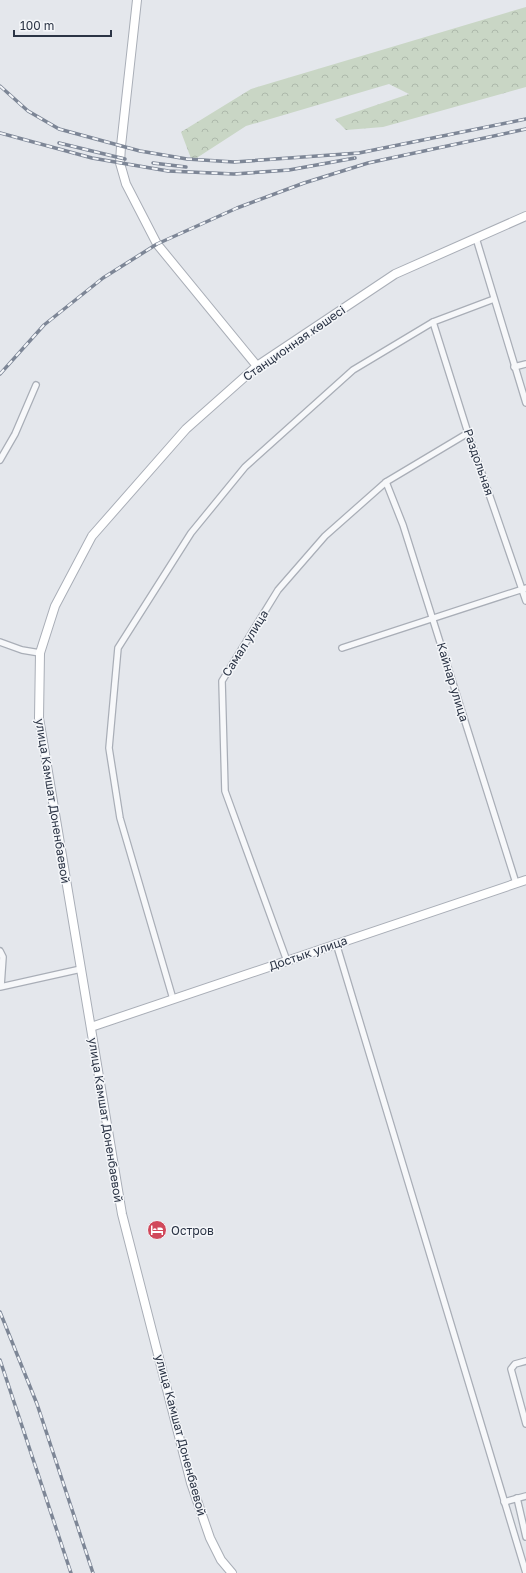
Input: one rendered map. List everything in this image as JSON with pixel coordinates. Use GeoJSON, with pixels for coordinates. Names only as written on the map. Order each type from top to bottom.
{"type":"FeatureCollection","features":[{"type":"Feature","properties":{"kind":"street"},"geometry":{"type":"LineString","coordinates":[[137,0],[121,146],[120,163],[126,184],[157,244],[257,366]]}},
{"type":"Feature","properties":{"kind":"street","name":"Станционная көшесі"},"geometry":{"type":"LineString","coordinates":[[40,653],[54,606],[92,536],[186,428],[257,366],[395,274],[526,216]]}},
{"type":"Feature","properties":{"kind":"street"},"geometry":{"type":"LineString","coordinates":[[476,238],[526,403]]}},
{"type":"Feature","properties":{"kind":"street"},"geometry":{"type":"LineString","coordinates":[[173,999],[120,818],[109,748],[118,648],[191,532],[245,467],[353,370],[433,322],[494,299]]}},
{"type":"Feature","properties":{"kind":"street","name":"Раздольная"},"geometry":{"type":"LineString","coordinates":[[433,322],[468,433],[524,588],[526,601]]}},
{"type":"Feature","properties":{"kind":"street"},"geometry":{"type":"LineString","coordinates":[[514,367],[526,364]]}},
{"type":"Feature","properties":{"kind":"street"},"geometry":{"type":"LineString","coordinates":[[0,460],[15,434],[36,386]]}},
{"type":"Feature","properties":{"kind":"street","name":"Самал улица"},"geometry":{"type":"LineString","coordinates":[[286,961],[225,791],[222,681],[278,590],[325,536],[386,482],[468,433]]}},
{"type":"Feature","properties":{"kind":"street","name":"Кайнар улица"},"geometry":{"type":"LineString","coordinates":[[386,482],[403,524],[516,883]]}},
{"type":"Feature","properties":{"kind":"street"},"geometry":{"type":"LineString","coordinates":[[342,648],[524,588]]}},
{"type":"Feature","properties":{"kind":"street"},"geometry":{"type":"LineString","coordinates":[[0,642],[22,650],[40,653]]}},
{"type":"Feature","properties":{"kind":"street","name":"улица Камшат Доненбаевой"},"geometry":{"type":"LineString","coordinates":[[40,653],[39,718],[122,1214],[192,1483],[210,1538],[222,1560],[232,1573]]}},
{"type":"Feature","properties":{"kind":"street","name":"Достык улица"},"geometry":{"type":"LineString","coordinates":[[91,1027],[526,880]]}},
{"type":"Feature","properties":{"kind":"street"},"geometry":{"type":"LineString","coordinates":[[336,943],[526,1573]]}},
{"type":"Feature","properties":{"kind":"street"},"geometry":{"type":"LineString","coordinates":[[0,951],[3,957],[1,986],[81,969]]}},
{"type":"Feature","properties":{"kind":"street"},"geometry":{"type":"LineString","coordinates":[[526,1361],[514,1364],[511,1368],[526,1424]]}},
{"type":"Feature","properties":{"kind":"street"},"geometry":{"type":"LineString","coordinates":[[504,1502],[526,1496]]}},
{"type":"Feature","properties":{"kind":"street"},"geometry":{"type":"LineString","coordinates":[[518,1498],[526,1536]]}},
{"type":"Feature","properties":{"kind":"green space"},"geometry":{"type":"Polygon","coordinates":[[[526,7],[526,87],[383,127],[346,130],[335,119],[409,94],[389,84],[246,126],[192,161],[181,132],[251,89],[526,7]]]}},
{"type":"Feature","properties":{"kind":"railway"},"geometry":{"type":"LineString","coordinates":[[0,86],[28,111],[59,129],[140,151],[187,159],[234,162],[359,153],[526,119]]}},
{"type":"Feature","properties":{"kind":"railway"},"geometry":{"type":"LineString","coordinates":[[0,374],[44,325],[103,278],[157,244],[237,208],[304,183],[368,163],[526,129]]}},
{"type":"Feature","properties":{"kind":"railway"},"geometry":{"type":"LineString","coordinates":[[0,133],[92,158],[168,171],[234,174],[289,170],[355,158]]}},
{"type":"Feature","properties":{"kind":"railway"},"geometry":{"type":"LineString","coordinates":[[59,143],[125,159]]}},
{"type":"Feature","properties":{"kind":"railway"},"geometry":{"type":"LineString","coordinates":[[153,163],[186,167]]}},
{"type":"Feature","properties":{"kind":"railway"},"geometry":{"type":"LineString","coordinates":[[0,1312],[37,1404],[93,1573]]}},
{"type":"Feature","properties":{"kind":"railway"},"geometry":{"type":"LineString","coordinates":[[0,1360],[71,1573]]}},
{"type":"Feature","properties":{"kind":"place","name":"Остров"},"geometry":{"type":"Point","coordinates":[157,1230]}}]}
